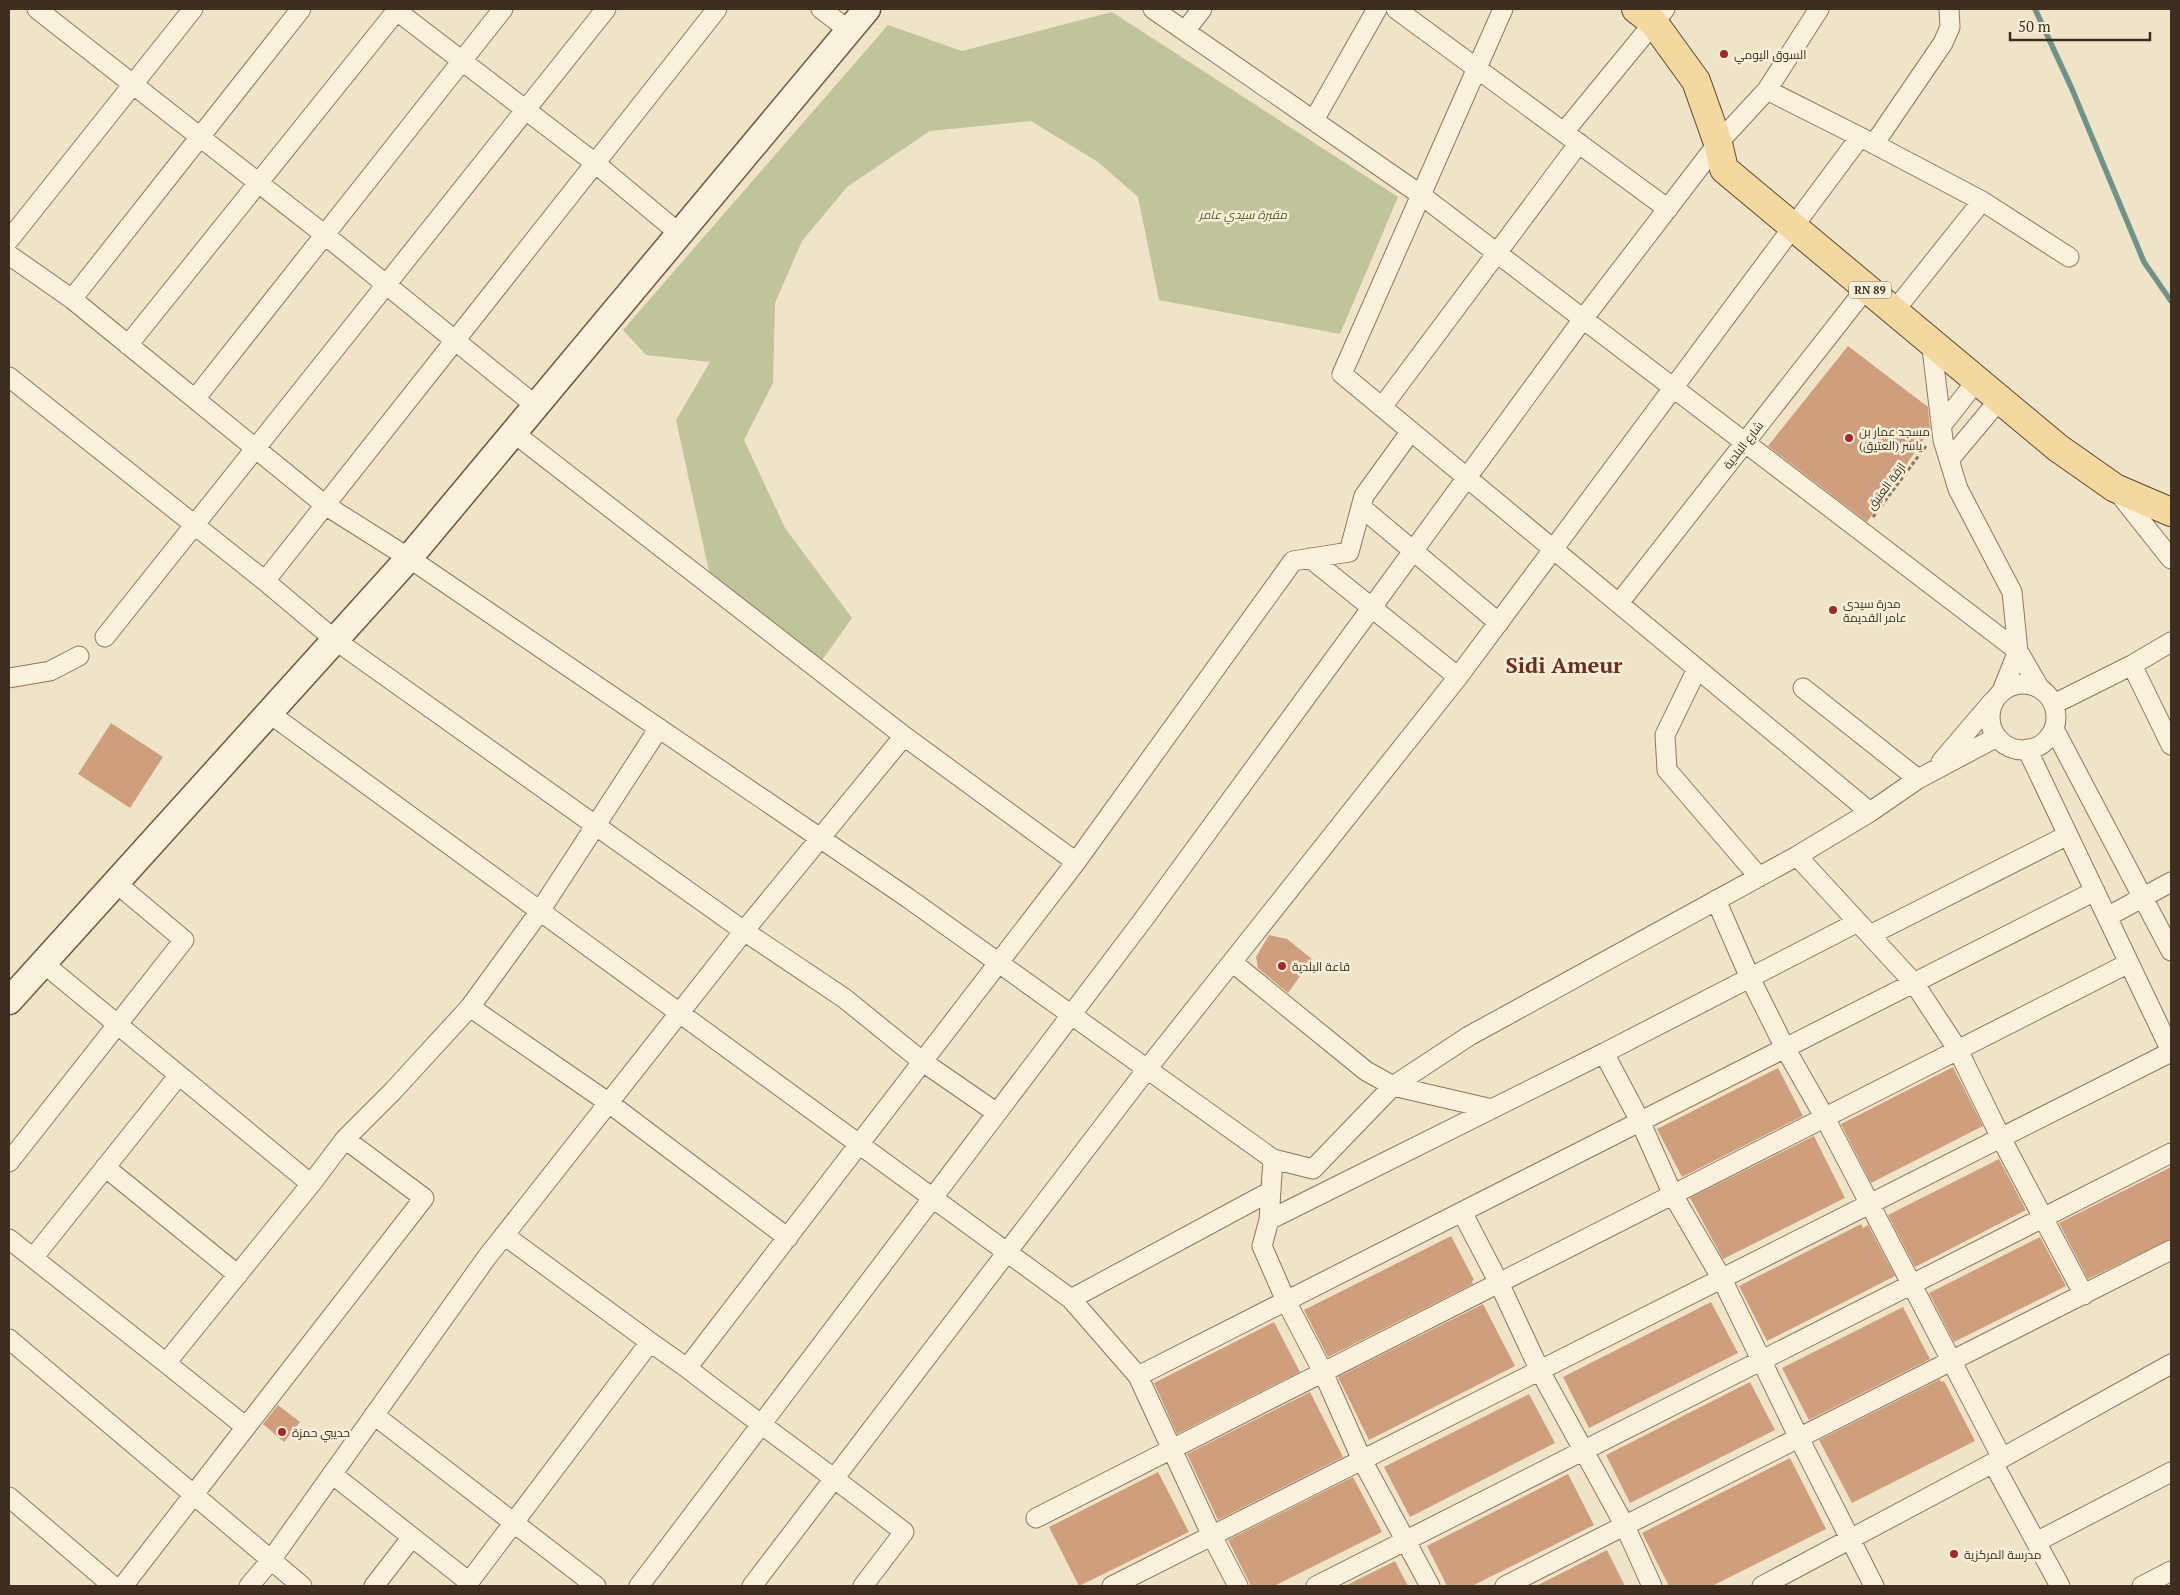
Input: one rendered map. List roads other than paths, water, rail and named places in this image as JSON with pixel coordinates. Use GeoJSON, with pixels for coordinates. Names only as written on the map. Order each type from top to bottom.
{"type":"FeatureCollection","features":[{"type":"Feature","properties":{"kind":"main road"},"geometry":{"type":"LineString","coordinates":[[9,1001],[409,558],[867,9]]}},
{"type":"Feature","properties":{"kind":"main road","name":"RN 89"},"geometry":{"type":"LineString","coordinates":[[1652,13],[1696,81],[1718,143],[1724,169],[1978,379],[2058,448],[2115,488],[2171,512]]}},
{"type":"Feature","properties":{"kind":"street"},"geometry":{"type":"LineString","coordinates":[[37,9],[387,284],[536,406]]}},
{"type":"Feature","properties":{"kind":"street"},"geometry":{"type":"LineString","coordinates":[[9,240],[193,9]]}},
{"type":"Feature","properties":{"kind":"street"},"geometry":{"type":"LineString","coordinates":[[72,299],[301,9]]}},
{"type":"Feature","properties":{"kind":"street"},"geometry":{"type":"LineString","coordinates":[[195,399],[503,9]]}},
{"type":"Feature","properties":{"kind":"street"},"geometry":{"type":"LineString","coordinates":[[105,637],[606,9]]}},
{"type":"Feature","properties":{"kind":"street"},"geometry":{"type":"LineString","coordinates":[[265,581],[717,9]]}},
{"type":"Feature","properties":{"kind":"street"},"geometry":{"type":"LineString","coordinates":[[821,9],[850,31]]}},
{"type":"Feature","properties":{"kind":"street"},"geometry":{"type":"LineString","coordinates":[[1153,9],[1421,195],[2018,651],[2039,687]]}},
{"type":"Feature","properties":{"kind":"street"},"geometry":{"type":"LineString","coordinates":[[1185,31],[1202,9]]}},
{"type":"Feature","properties":{"kind":"street"},"geometry":{"type":"LineString","coordinates":[[1314,120],[1376,9]]}},
{"type":"Feature","properties":{"kind":"street"},"geometry":{"type":"LineString","coordinates":[[1396,9],[1668,209]]}},
{"type":"Feature","properties":{"kind":"street"},"geometry":{"type":"LineString","coordinates":[[1503,9],[1342,374],[1870,812]]}},
{"type":"Feature","properties":{"kind":"street"},"geometry":{"type":"LineString","coordinates":[[640,1586],[1072,1015],[1583,319],[1718,143],[1767,90],[1819,9]]}},
{"type":"Feature","properties":{"kind":"street"},"geometry":{"type":"LineString","coordinates":[[752,1586],[1146,1068],[1458,677],[1795,227],[1867,140],[1943,43],[1950,27],[1949,9]]}},
{"type":"Feature","properties":{"kind":"street"},"geometry":{"type":"LineString","coordinates":[[128,345],[397,10],[594,163],[680,234]]}},
{"type":"Feature","properties":{"kind":"street"},"geometry":{"type":"LineString","coordinates":[[1382,407],[1497,254],[1652,13]]}},
{"type":"Feature","properties":{"kind":"street"},"geometry":{"type":"LineString","coordinates":[[1767,90],[1982,201],[2069,257]]}},
{"type":"Feature","properties":{"kind":"street"},"geometry":{"type":"LineString","coordinates":[[1895,310],[1982,201]]}},
{"type":"Feature","properties":{"kind":"street"},"geometry":{"type":"LineString","coordinates":[[9,255],[72,299],[324,505],[409,558],[820,838],[1000,963],[1273,1159],[1312,1169],[1393,1086],[1469,1036],[1798,856],[1926,775],[1997,737]]}},
{"type":"Feature","properties":{"kind":"street","name":"شارع البلدية"},"geometry":{"type":"LineString","coordinates":[[1619,604],[1867,287]]}},
{"type":"Feature","properties":{"kind":"street"},"geometry":{"type":"LineString","coordinates":[[1926,775],[1998,696],[2013,685],[2026,683],[2039,687],[2048,694],[2054,704],[2056,717],[2054,729],[2043,742],[2027,749],[2016,749],[2006,745],[1997,737],[1991,726],[1990,713],[1998,696],[2018,651],[2012,592],[1958,489],[1943,440],[1931,340]]}},
{"type":"Feature","properties":{"kind":"street"},"geometry":{"type":"LineString","coordinates":[[9,377],[265,581],[335,640],[744,931],[844,998],[923,1062],[997,1113]]}},
{"type":"Feature","properties":{"kind":"street"},"geometry":{"type":"LineString","coordinates":[[1942,426],[1978,379]]}},
{"type":"Feature","properties":{"kind":"street"},"geometry":{"type":"LineString","coordinates":[[1949,460],[2000,398]]}},
{"type":"Feature","properties":{"kind":"street"},"geometry":{"type":"LineString","coordinates":[[687,1368],[1076,862],[1293,561],[1349,552],[1364,496],[1411,431]]}},
{"type":"Feature","properties":{"kind":"street"},"geometry":{"type":"LineString","coordinates":[[514,433],[904,736],[1076,862]]}},
{"type":"Feature","properties":{"kind":"street"},"geometry":{"type":"LineString","coordinates":[[2115,488],[2171,559]]}},
{"type":"Feature","properties":{"kind":"street"},"geometry":{"type":"LineString","coordinates":[[1361,507],[1499,622]]}},
{"type":"Feature","properties":{"kind":"street"},"geometry":{"type":"LineString","coordinates":[[1310,558],[1458,677]]}},
{"type":"Feature","properties":{"kind":"street"},"geometry":{"type":"LineString","coordinates":[[2054,704],[2132,665],[2171,642]]}},
{"type":"Feature","properties":{"kind":"street"},"geometry":{"type":"LineString","coordinates":[[10,681],[50,672],[79,656]]}},
{"type":"Feature","properties":{"kind":"street"},"geometry":{"type":"LineString","coordinates":[[2132,665],[2171,745]]}},
{"type":"Feature","properties":{"kind":"street"},"geometry":{"type":"LineString","coordinates":[[1697,669],[1665,735],[1667,770],[1760,877]]}},
{"type":"Feature","properties":{"kind":"street"},"geometry":{"type":"LineString","coordinates":[[1803,688],[1926,775]]}},
{"type":"Feature","properties":{"kind":"street"},"geometry":{"type":"LineString","coordinates":[[269,713],[1071,1299],[1138,1376],[1212,1536],[1238,1586]]}},
{"type":"Feature","properties":{"kind":"street"},"geometry":{"type":"LineString","coordinates":[[166,1363],[311,1184],[345,1139],[393,1091],[470,1007],[540,911],[659,728]]}},
{"type":"Feature","properties":{"kind":"street"},"geometry":{"type":"LineString","coordinates":[[2054,729],[2171,951]]}},
{"type":"Feature","properties":{"kind":"street"},"geometry":{"type":"LineString","coordinates":[[249,1586],[270,1560],[504,1235],[744,931],[904,736]]}},
{"type":"Feature","properties":{"kind":"street"},"geometry":{"type":"LineString","coordinates":[[1112,1586],[2171,1052],[2027,749]]}},
{"type":"Feature","properties":{"kind":"street"},"geometry":{"type":"LineString","coordinates":[[1269,1220],[1750,978],[2068,835]]}},
{"type":"Feature","properties":{"kind":"street"},"geometry":{"type":"LineString","coordinates":[[1798,856],[1914,983],[1958,1050],[2001,1138],[2084,1294]]}},
{"type":"Feature","properties":{"kind":"street"},"geometry":{"type":"LineString","coordinates":[[2107,917],[2171,882]]}},
{"type":"Feature","properties":{"kind":"street"},"geometry":{"type":"LineString","coordinates":[[9,1162],[116,1023],[184,940],[116,883]]}},
{"type":"Feature","properties":{"kind":"street"},"geometry":{"type":"LineString","coordinates":[[1138,1376],[2095,891]]}},
{"type":"Feature","properties":{"kind":"street"},"geometry":{"type":"LineString","coordinates":[[1716,900],[1750,978],[1785,1048],[1825,1118],[1951,1361],[2036,1542],[2060,1586]]}},
{"type":"Feature","properties":{"kind":"street"},"geometry":{"type":"LineString","coordinates":[[1232,962],[1366,1071],[1393,1086],[1492,1109]]}},
{"type":"Feature","properties":{"kind":"street"},"geometry":{"type":"LineString","coordinates":[[43,963],[311,1184]]}},
{"type":"Feature","properties":{"kind":"street"},"geometry":{"type":"LineString","coordinates":[[1036,1518],[2129,964]]}},
{"type":"Feature","properties":{"kind":"street"},"geometry":{"type":"LineString","coordinates":[[470,1007],[609,1103],[788,1238]]}},
{"type":"Feature","properties":{"kind":"street"},"geometry":{"type":"LineString","coordinates":[[1604,1053],[1640,1122],[1673,1195],[1722,1279],[1763,1360],[1799,1438],[1874,1586]]}},
{"type":"Feature","properties":{"kind":"street"},"geometry":{"type":"LineString","coordinates":[[33,1258],[179,1075]]}},
{"type":"Feature","properties":{"kind":"street"},"geometry":{"type":"LineString","coordinates":[[123,1586],[424,1198],[345,1139]]}},
{"type":"Feature","properties":{"kind":"street"},"geometry":{"type":"LineString","coordinates":[[1316,1586],[2171,1153]]}},
{"type":"Feature","properties":{"kind":"street"},"geometry":{"type":"LineString","coordinates":[[1273,1159],[1269,1220],[1262,1246],[1286,1301],[1323,1372],[1362,1460],[1407,1540],[1430,1586]]}},
{"type":"Feature","properties":{"kind":"street"},"geometry":{"type":"LineString","coordinates":[[105,1168],[238,1274]]}},
{"type":"Feature","properties":{"kind":"street"},"geometry":{"type":"LineString","coordinates":[[1071,1299],[1271,1191]]}},
{"type":"Feature","properties":{"kind":"street"},"geometry":{"type":"LineString","coordinates":[[1462,1212],[1499,1283],[1540,1370],[1625,1526],[1652,1586]]}},
{"type":"Feature","properties":{"kind":"street"},"geometry":{"type":"LineString","coordinates":[[504,1235],[687,1368],[761,1426],[835,1478],[904,1532],[863,1586]]}},
{"type":"Feature","properties":{"kind":"street"},"geometry":{"type":"LineString","coordinates":[[9,1239],[246,1427]]}},
{"type":"Feature","properties":{"kind":"street"},"geometry":{"type":"LineString","coordinates":[[1505,1586],[2171,1250]]}},
{"type":"Feature","properties":{"kind":"street"},"geometry":{"type":"LineString","coordinates":[[9,1340],[302,1586]]}},
{"type":"Feature","properties":{"kind":"street"},"geometry":{"type":"LineString","coordinates":[[332,1474],[412,1537],[467,1584],[650,1342]]}},
{"type":"Feature","properties":{"kind":"street"},"geometry":{"type":"LineString","coordinates":[[1762,1586],[1998,1460],[2171,1364]]}},
{"type":"Feature","properties":{"kind":"street"},"geometry":{"type":"LineString","coordinates":[[374,1415],[596,1586]]}},
{"type":"Feature","properties":{"kind":"street"},"geometry":{"type":"LineString","coordinates":[[2036,1542],[2171,1472]]}},
{"type":"Feature","properties":{"kind":"street"},"geometry":{"type":"LineString","coordinates":[[9,1497],[113,1586]]}},
{"type":"Feature","properties":{"kind":"street"},"geometry":{"type":"LineString","coordinates":[[374,1586],[412,1537]]}},
{"type":"Feature","properties":{"kind":"street"},"geometry":{"type":"LineString","coordinates":[[2142,1586],[2171,1571]]}},
{"type":"Feature","properties":{"kind":"waterway"},"geometry":{"type":"LineString","coordinates":[[2035,9],[2072,89],[2144,262],[2171,301]]}},
{"type":"Feature","properties":{"kind":"place","name":"السوق اليومي"},"geometry":{"type":"Point","coordinates":[1724,54]}},
{"type":"Feature","properties":{"kind":"place","name":"مسجد عمار بن ياسر (العتيق)"},"geometry":{"type":"Point","coordinates":[1849,438]}},
{"type":"Feature","properties":{"kind":"place","name":"مدرة سيدي عامر القديمة"},"geometry":{"type":"Point","coordinates":[1833,610]}},
{"type":"Feature","properties":{"kind":"place","name":"قاعة البلدية"},"geometry":{"type":"Point","coordinates":[1282,966]}},
{"type":"Feature","properties":{"kind":"place","name":"حديبي حمزة"},"geometry":{"type":"Point","coordinates":[282,1432]}},
{"type":"Feature","properties":{"kind":"place","name":"مدرسة المركزية"},"geometry":{"type":"Point","coordinates":[1954,1554]}},
{"type":"Feature","properties":{"kind":"district","name":"Sidi Ameur"},"geometry":{"type":"Point","coordinates":[1564,664]}},
{"type":"Feature","properties":{"kind":"park label","name":"مقبرة سيدي عامر"},"geometry":{"type":"Point","coordinates":[1243,214]}}]}
